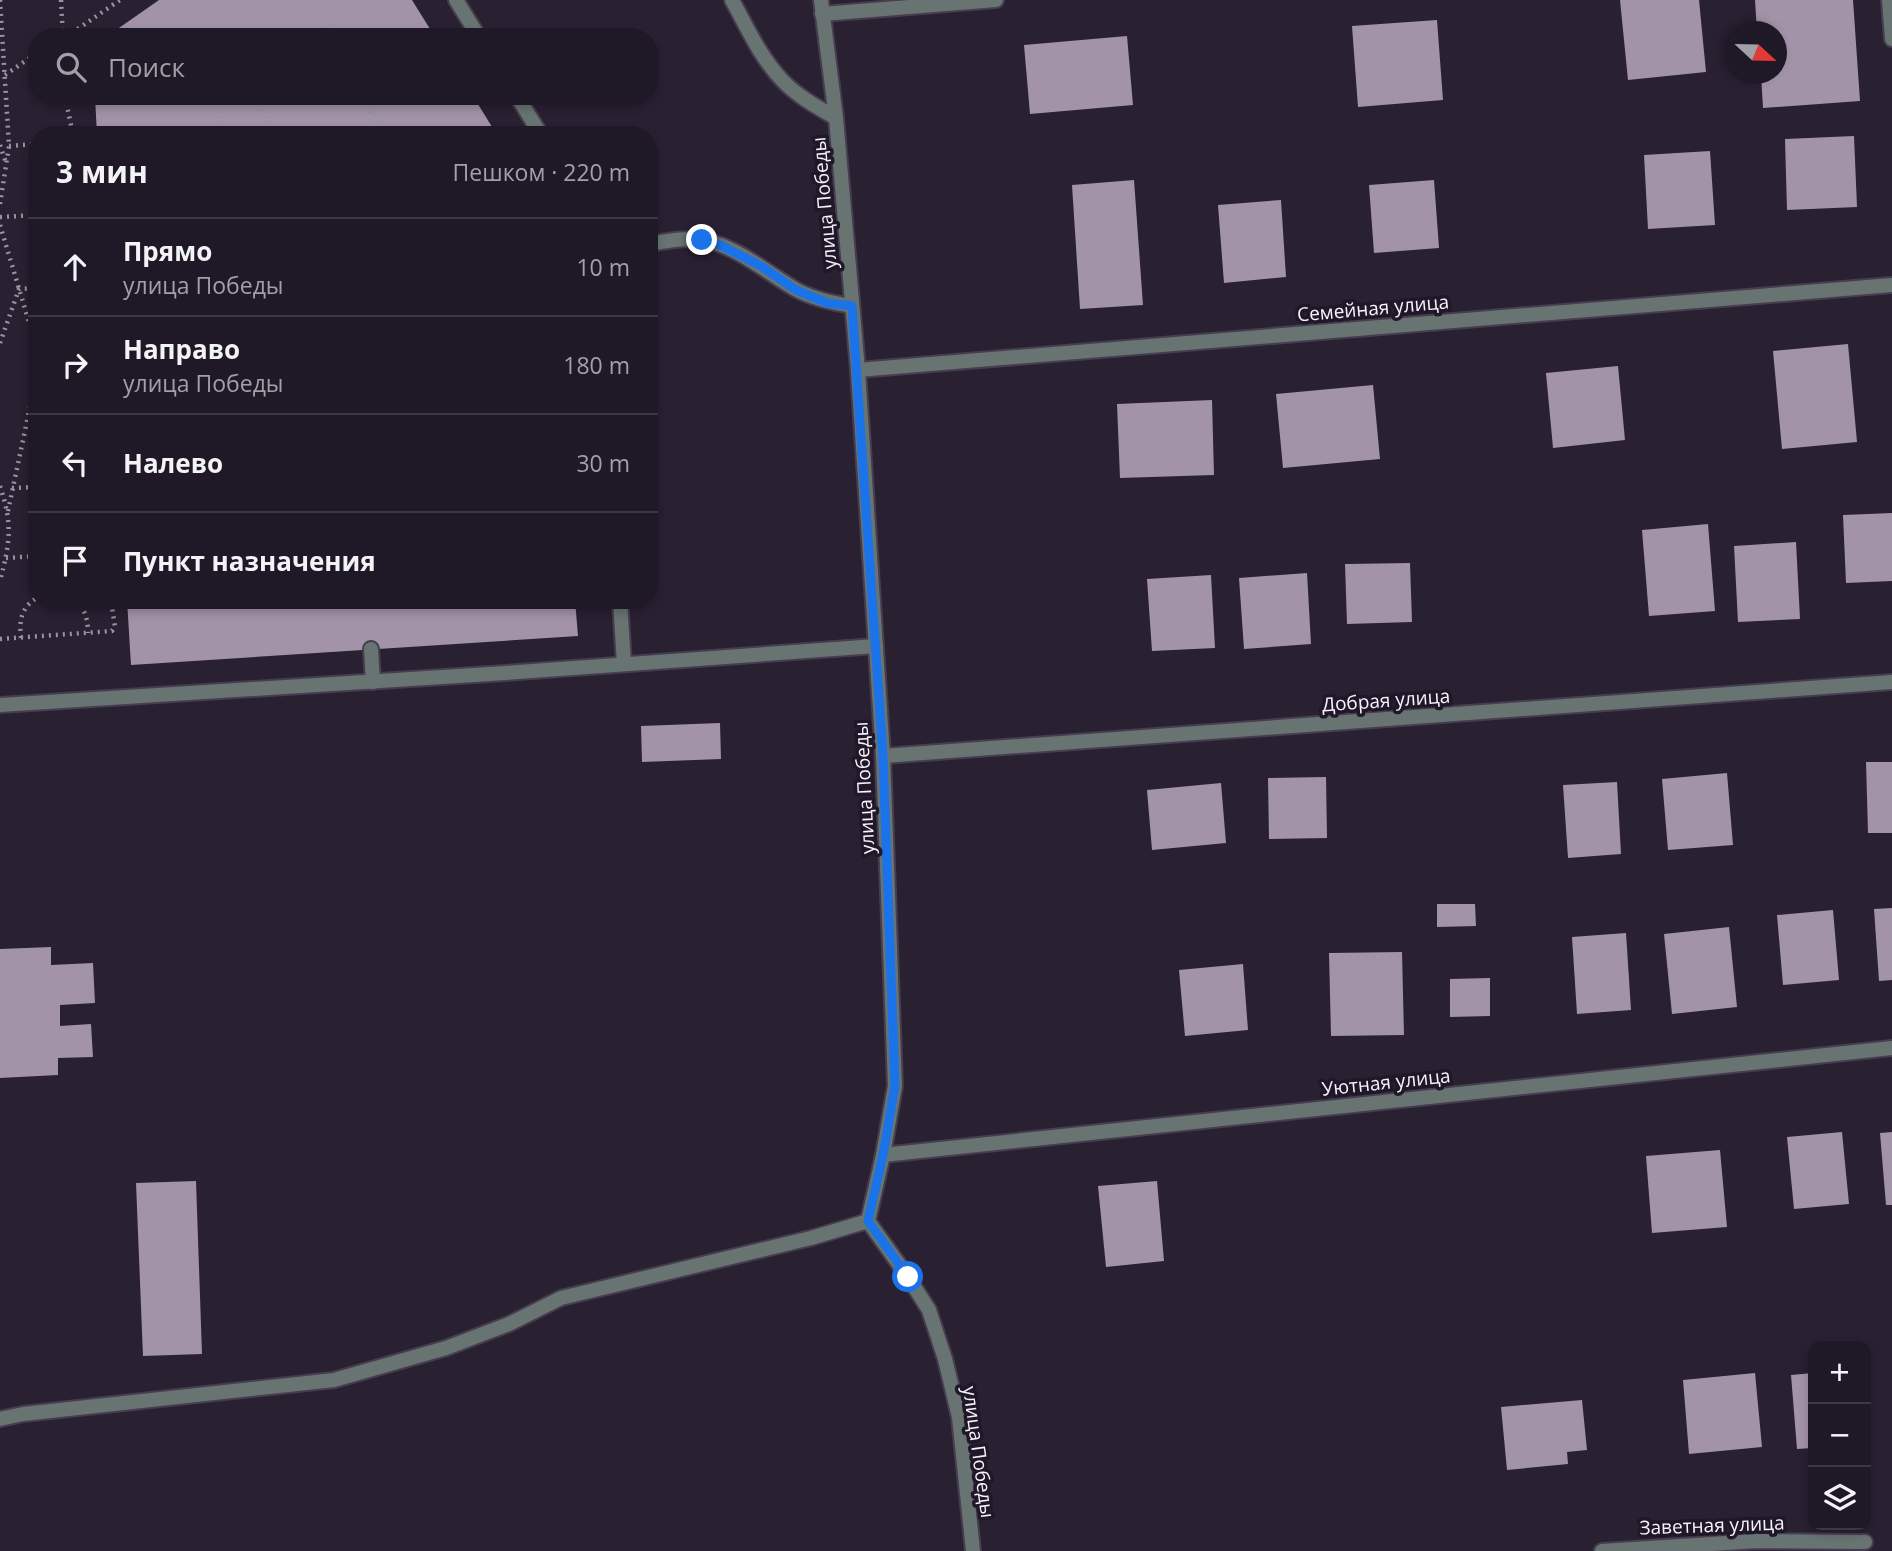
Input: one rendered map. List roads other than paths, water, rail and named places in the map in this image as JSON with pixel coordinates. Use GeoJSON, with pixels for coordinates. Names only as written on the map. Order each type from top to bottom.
{"type":"FeatureCollection","features":[{"type":"Feature","properties":{"kind":"street"},"geometry":{"type":"LineString","coordinates":[[456,0],[473,28]]}},
{"type":"Feature","properties":{"kind":"street"},"geometry":{"type":"LineString","coordinates":[[732,0],[763,57],[782,81],[805,100],[836,118]]}},
{"type":"Feature","properties":{"kind":"street"},"geometry":{"type":"LineString","coordinates":[[821,7],[996,0]]}},
{"type":"Feature","properties":{"kind":"street"},"geometry":{"type":"LineString","coordinates":[[1889,0],[1892,39]]}},
{"type":"Feature","properties":{"kind":"street","name":"улица Победы"},"geometry":{"type":"LineString","coordinates":[[821,7],[836,118],[858,370],[883,756],[895,1086],[868,1221],[929,1310],[941,1347],[959,1418],[973,1551]]}},
{"type":"Feature","properties":{"kind":"street"},"geometry":{"type":"LineString","coordinates":[[523,105],[535,126]]}},
{"type":"Feature","properties":{"kind":"street"},"geometry":{"type":"LineString","coordinates":[[658,243],[680,239],[702,240],[720,245],[761,266],[796,290],[827,303],[852,306]]}},
{"type":"Feature","properties":{"kind":"street","name":"Семейная улица"},"geometry":{"type":"LineString","coordinates":[[858,370],[1892,285]]}},
{"type":"Feature","properties":{"kind":"street"},"geometry":{"type":"LineString","coordinates":[[621,609],[624,664]]}},
{"type":"Feature","properties":{"kind":"street"},"geometry":{"type":"LineString","coordinates":[[0,705],[373,682],[876,646]]}},
{"type":"Feature","properties":{"kind":"street"},"geometry":{"type":"LineString","coordinates":[[371,649],[373,682]]}},
{"type":"Feature","properties":{"kind":"street","name":"Добрая улица"},"geometry":{"type":"LineString","coordinates":[[883,756],[1892,682]]}},
{"type":"Feature","properties":{"kind":"street","name":"Уютная улица"},"geometry":{"type":"LineString","coordinates":[[883,1155],[1892,1048]]}},
{"type":"Feature","properties":{"kind":"street"},"geometry":{"type":"LineString","coordinates":[[0,1419],[23,1414],[334,1380],[446,1348],[509,1324],[561,1297],[811,1238],[868,1221]]}},
{"type":"Feature","properties":{"kind":"street","name":"Заветная улица"},"geometry":{"type":"LineString","coordinates":[[1602,1551],[1758,1541],[1866,1542]]}}]}
